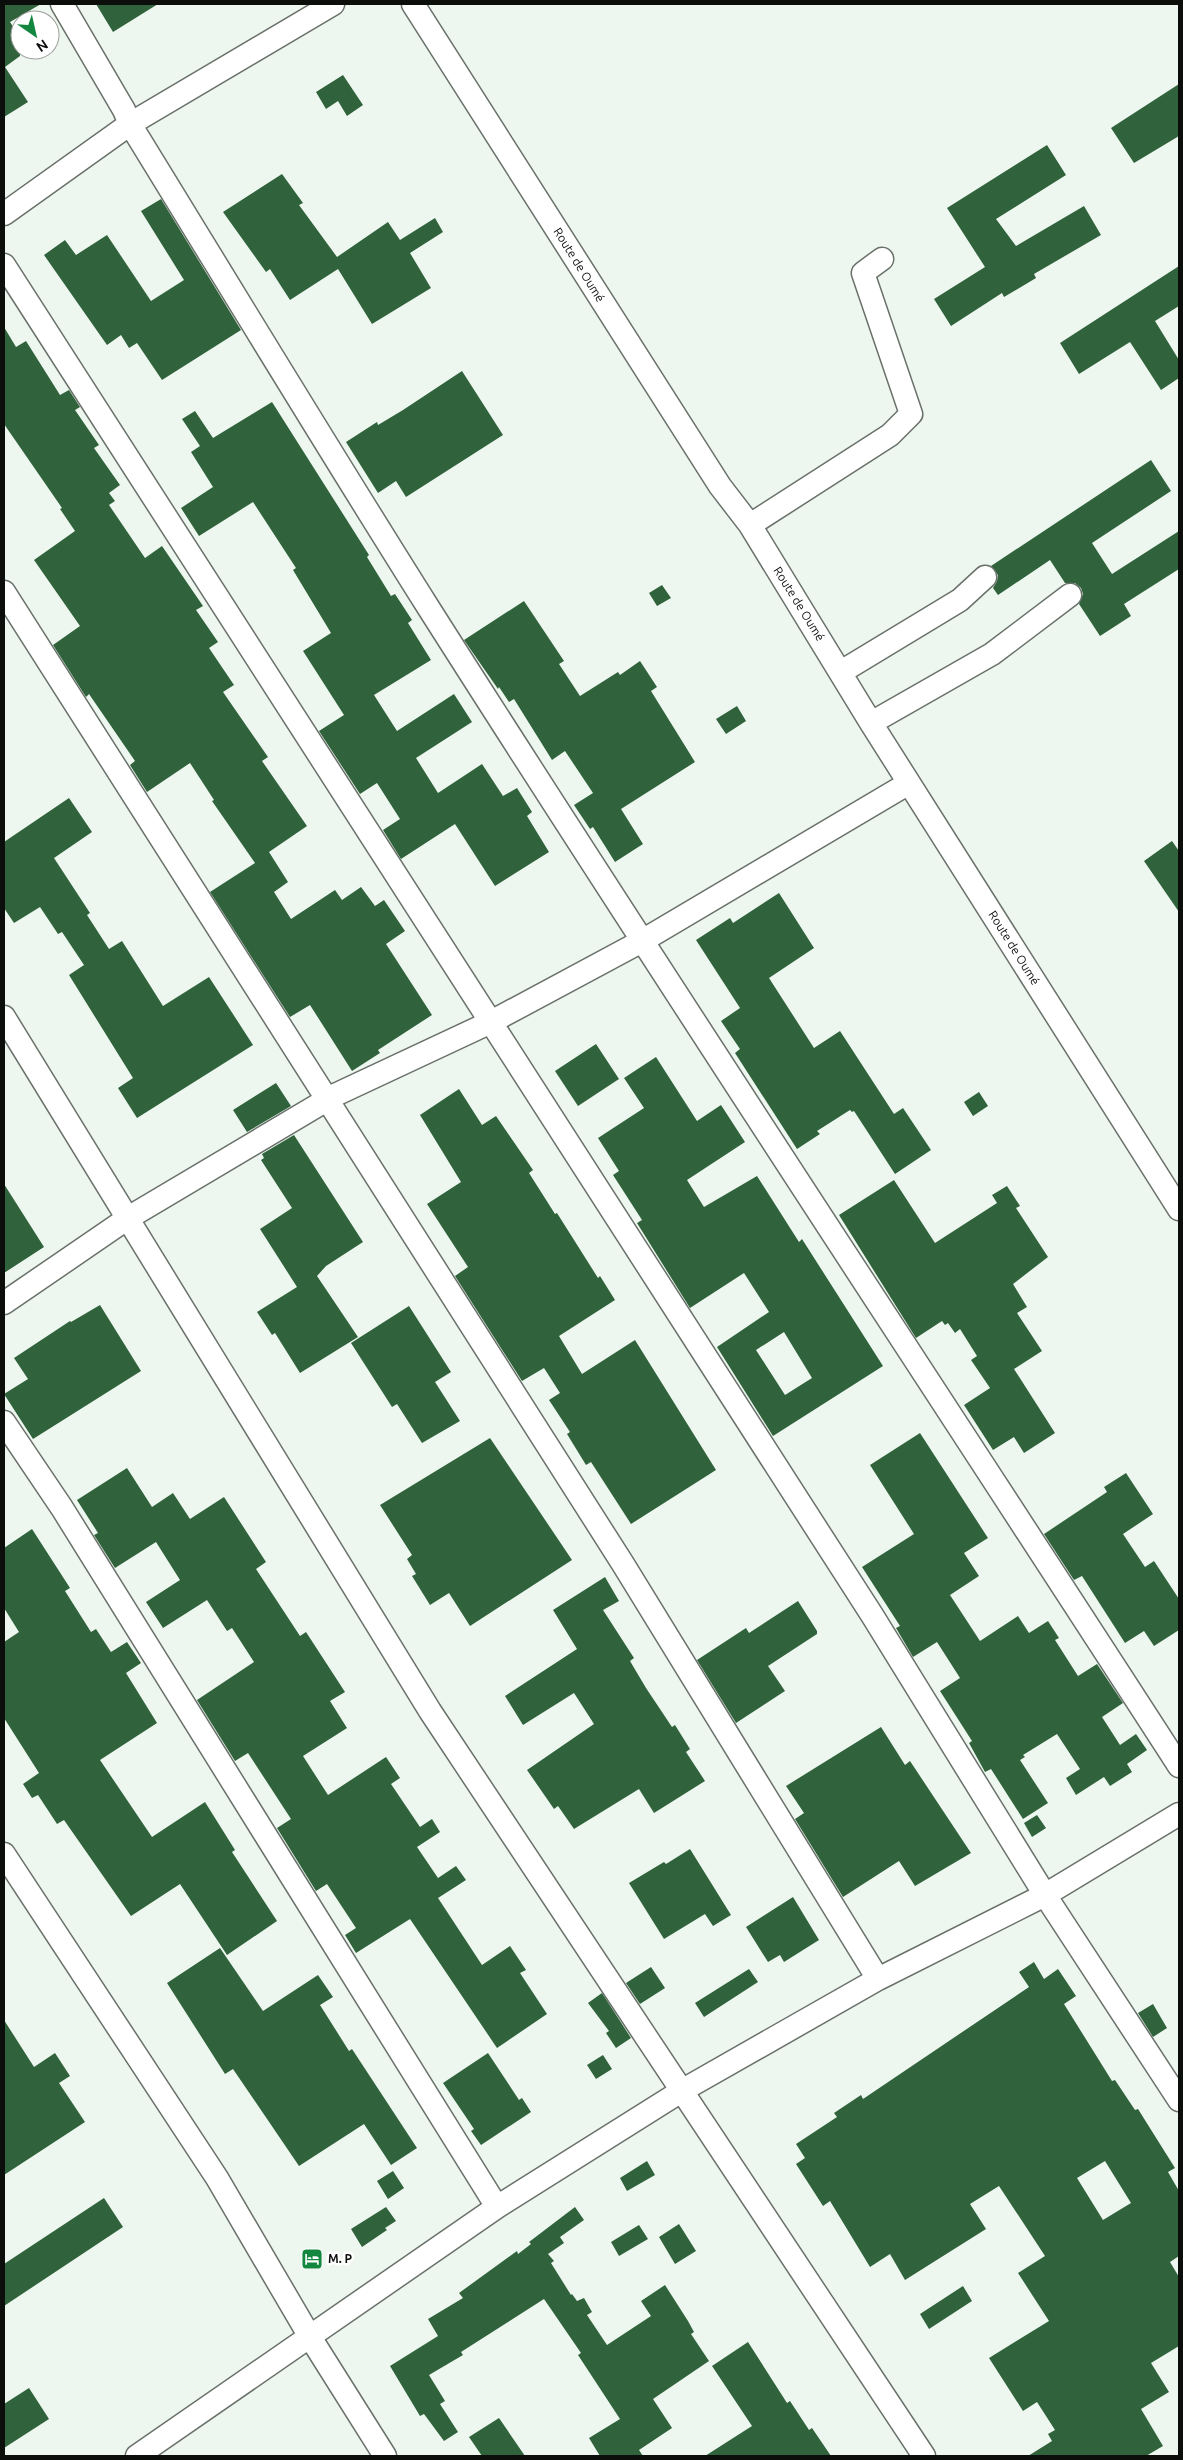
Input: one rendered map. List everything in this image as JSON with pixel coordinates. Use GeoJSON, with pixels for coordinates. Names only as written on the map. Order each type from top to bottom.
{"type":"FeatureCollection","features":[{"type":"Feature","properties":{"kind":"street"},"geometry":{"type":"LineString","coordinates":[[62,4],[124,110],[130,124],[426,602],[642,941],[883,1308],[1179,1766]]}},
{"type":"Feature","properties":{"kind":"street"},"geometry":{"type":"LineString","coordinates":[[4,214],[130,124],[333,4]]}},
{"type":"Feature","properties":{"kind":"street","name":"Route de Oumé"},"geometry":{"type":"LineString","coordinates":[[413,4],[720,486],[750,525],[871,723],[1179,1209]]}},
{"type":"Feature","properties":{"kind":"street"},"geometry":{"type":"LineString","coordinates":[[750,525],[890,435],[911,414],[863,273],[882,259]]}},
{"type":"Feature","properties":{"kind":"street"},"geometry":{"type":"LineString","coordinates":[[4,265],[872,1615],[1045,1895],[1179,2100]]}},
{"type":"Feature","properties":{"kind":"street"},"geometry":{"type":"LineString","coordinates":[[840,672],[960,600],[985,577]]}},
{"type":"Feature","properties":{"kind":"street"},"geometry":{"type":"LineString","coordinates":[[4,592],[624,1564],[878,1979]]}},
{"type":"Feature","properties":{"kind":"street"},"geometry":{"type":"LineString","coordinates":[[871,723],[992,654],[1070,595]]}},
{"type":"Feature","properties":{"kind":"street"},"geometry":{"type":"LineString","coordinates":[[4,1303],[128,1218],[328,1099],[491,1022],[642,941],[909,783]]}},
{"type":"Feature","properties":{"kind":"street"},"geometry":{"type":"LineString","coordinates":[[4,1017],[430,1711],[924,2456]]}},
{"type":"Feature","properties":{"kind":"street"},"geometry":{"type":"LineString","coordinates":[[4,1422],[62,1508],[497,2207]]}},
{"type":"Feature","properties":{"kind":"street"},"geometry":{"type":"LineString","coordinates":[[137,2456],[497,2207],[683,2090],[878,1979],[1045,1895],[1179,1814]]}},
{"type":"Feature","properties":{"kind":"street"},"geometry":{"type":"LineString","coordinates":[[4,1854],[217,2178],[310,2338],[386,2456]]}},
{"type":"Feature","properties":{"kind":"building"},"geometry":{"type":"Polygon","coordinates":[[[4,4],[41,4],[31,10],[10,10],[10,60],[15,60],[5,67],[28,102],[4,117],[4,4]]]}},
{"type":"Feature","properties":{"kind":"building"},"geometry":{"type":"Polygon","coordinates":[[[96,4],[158,4],[113,32],[96,4]]]}},
{"type":"Feature","properties":{"kind":"building"},"geometry":{"type":"Polygon","coordinates":[[[343,75],[363,105],[347,116],[338,101],[326,109],[316,92],[343,75]]]}},
{"type":"Feature","properties":{"kind":"building"},"geometry":{"type":"Polygon","coordinates":[[[1179,84],[1179,136],[1134,163],[1111,128],[1179,84]]]}},
{"type":"Feature","properties":{"kind":"building"},"geometry":{"type":"Polygon","coordinates":[[[1047,145],[1066,175],[996,219],[1016,246],[1084,206],[1101,235],[1034,274],[1036,278],[1004,297],[1002,293],[951,326],[934,299],[985,267],[947,208],[1047,145]]]}},
{"type":"Feature","properties":{"kind":"building"},"geometry":{"type":"Polygon","coordinates":[[[282,174],[303,203],[299,205],[337,257],[388,222],[400,240],[435,218],[443,232],[410,253],[431,288],[372,324],[338,269],[290,300],[270,269],[266,272],[223,212],[282,174]]]}},
{"type":"Feature","properties":{"kind":"building"},"geometry":{"type":"Polygon","coordinates":[[[161,199],[241,330],[162,380],[137,343],[129,348],[121,335],[107,345],[44,255],[65,240],[76,255],[107,235],[151,301],[184,280],[141,211],[161,199]]]}},
{"type":"Feature","properties":{"kind":"building"},"geometry":{"type":"Polygon","coordinates":[[[1179,266],[1179,306],[1155,321],[1179,360],[1179,378],[1161,390],[1130,342],[1079,374],[1060,343],[1179,266]]]}},
{"type":"Feature","properties":{"kind":"building"},"geometry":{"type":"Polygon","coordinates":[[[4,327],[16,347],[26,341],[60,395],[69,390],[80,407],[75,410],[99,445],[94,448],[120,485],[109,493],[115,501],[109,505],[145,558],[162,546],[203,606],[196,610],[218,642],[209,648],[234,685],[223,692],[268,757],[262,761],[307,826],[269,852],[288,882],[274,892],[291,919],[335,890],[342,900],[361,887],[375,906],[384,900],[405,931],[386,944],[432,1015],[378,1050],[380,1053],[352,1071],[310,1005],[290,1017],[210,892],[255,863],[212,801],[214,800],[190,763],[147,792],[130,765],[135,761],[89,694],[86,697],[53,645],[80,626],[34,560],[75,531],[60,509],[62,508],[4,424],[4,327]]]}},
{"type":"Feature","properties":{"kind":"building"},"geometry":{"type":"Polygon","coordinates":[[[462,371],[503,435],[406,497],[396,481],[378,493],[346,442],[377,422],[378,425],[403,410],[462,371]]]}},
{"type":"Feature","properties":{"kind":"building"},"geometry":{"type":"Polygon","coordinates":[[[272,402],[369,555],[367,557],[391,596],[395,594],[412,620],[408,623],[431,660],[374,695],[397,731],[454,694],[472,722],[416,758],[438,793],[482,764],[503,796],[517,788],[532,812],[527,816],[549,852],[495,886],[455,824],[401,859],[383,830],[400,819],[377,783],[360,794],[319,731],[344,715],[303,651],[331,633],[293,570],[296,568],[253,502],[199,536],[181,508],[213,487],[191,452],[200,446],[182,419],[195,411],[213,438],[272,402]]]}},
{"type":"Feature","properties":{"kind":"building"},"geometry":{"type":"Polygon","coordinates":[[[1151,460],[1171,491],[1092,543],[1112,574],[1179,531],[1179,569],[1124,604],[1131,616],[1100,636],[1079,604],[1083,594],[1081,588],[1075,583],[1065,583],[1050,560],[998,595],[993,588],[998,575],[991,566],[1151,460]]]}},
{"type":"Feature","properties":{"kind":"building"},"geometry":{"type":"Polygon","coordinates":[[[662,585],[671,598],[657,606],[649,593],[662,585]]]}},
{"type":"Feature","properties":{"kind":"building"},"geometry":{"type":"Polygon","coordinates":[[[524,601],[564,661],[559,664],[580,696],[618,672],[620,675],[640,661],[657,687],[651,691],[695,762],[621,809],[643,844],[615,862],[593,827],[590,829],[574,805],[593,793],[565,751],[552,760],[514,699],[509,702],[464,640],[524,601]]]}},
{"type":"Feature","properties":{"kind":"building"},"geometry":{"type":"Polygon","coordinates":[[[737,706],[746,721],[726,734],[716,719],[737,706]]]}},
{"type":"Feature","properties":{"kind":"building"},"geometry":{"type":"Polygon","coordinates":[[[69,798],[92,832],[54,858],[90,913],[87,915],[109,949],[122,941],[163,1006],[209,977],[253,1045],[137,1118],[118,1088],[133,1078],[69,975],[84,965],[62,932],[58,934],[40,907],[14,923],[4,908],[4,842],[69,798]]]}},
{"type":"Feature","properties":{"kind":"building"},"geometry":{"type":"Polygon","coordinates":[[[1172,841],[1179,851],[1179,912],[1144,861],[1172,841]]]}},
{"type":"Feature","properties":{"kind":"building"},"geometry":{"type":"Polygon","coordinates":[[[779,893],[814,948],[769,978],[814,1048],[840,1031],[894,1114],[903,1108],[931,1150],[895,1174],[854,1111],[850,1110],[817,1131],[820,1134],[797,1149],[735,1053],[740,1049],[721,1021],[740,1008],[696,940],[730,918],[733,923],[779,893]]]}},
{"type":"Feature","properties":{"kind":"building"},"geometry":{"type":"Polygon","coordinates":[[[596,1044],[619,1079],[578,1106],[555,1071],[596,1044]]]}},
{"type":"Feature","properties":{"kind":"building"},"geometry":{"type":"Polygon","coordinates":[[[656,1057],[697,1121],[721,1105],[745,1142],[687,1180],[704,1207],[757,1176],[799,1242],[802,1239],[883,1366],[773,1436],[717,1347],[769,1312],[744,1273],[690,1308],[637,1223],[642,1220],[613,1175],[619,1171],[598,1138],[644,1108],[624,1078],[656,1057]],[[784,1332],[756,1350],[785,1395],[812,1378],[784,1332]]]}},
{"type":"Feature","properties":{"kind":"building"},"geometry":{"type":"Polygon","coordinates":[[[276,1083],[291,1106],[247,1132],[233,1110],[276,1083]]]}},
{"type":"Feature","properties":{"kind":"building"},"geometry":{"type":"Polygon","coordinates":[[[459,1089],[482,1125],[496,1116],[533,1170],[529,1173],[555,1214],[557,1213],[598,1278],[600,1276],[615,1300],[559,1336],[582,1374],[635,1340],[716,1470],[631,1524],[591,1462],[586,1465],[567,1434],[570,1432],[549,1400],[560,1393],[544,1368],[522,1381],[455,1276],[468,1267],[427,1204],[461,1182],[420,1115],[459,1089]]]}},
{"type":"Feature","properties":{"kind":"building"},"geometry":{"type":"Polygon","coordinates":[[[979,1092],[988,1106],[973,1116],[964,1102],[979,1092]]]}},
{"type":"Feature","properties":{"kind":"building"},"geometry":{"type":"Polygon","coordinates":[[[294,1135],[363,1242],[326,1266],[317,1276],[358,1337],[300,1373],[275,1333],[272,1335],[257,1312],[297,1287],[260,1229],[292,1208],[261,1160],[264,1158],[262,1154],[294,1135]]]}},
{"type":"Feature","properties":{"kind":"building"},"geometry":{"type":"Polygon","coordinates":[[[894,1180],[935,1243],[997,1203],[992,1195],[1007,1186],[1020,1206],[1016,1208],[1048,1257],[1013,1284],[1027,1307],[1017,1313],[1042,1351],[1014,1369],[1055,1433],[1024,1453],[1014,1437],[993,1450],[964,1405],[990,1388],[971,1360],[977,1356],[960,1329],[955,1333],[948,1323],[945,1325],[942,1321],[916,1338],[839,1215],[894,1180]]]}},
{"type":"Feature","properties":{"kind":"building"},"geometry":{"type":"Polygon","coordinates":[[[4,1184],[44,1247],[4,1273],[4,1184]]]}},
{"type":"Feature","properties":{"kind":"building"},"geometry":{"type":"Polygon","coordinates":[[[100,1305],[141,1371],[33,1439],[4,1394],[28,1379],[14,1358],[70,1321],[100,1305]]]}},
{"type":"Feature","properties":{"kind":"building"},"geometry":{"type":"Polygon","coordinates":[[[409,1306],[451,1372],[435,1382],[460,1421],[422,1443],[397,1404],[392,1407],[351,1343],[409,1306]]]}},
{"type":"Feature","properties":{"kind":"building"},"geometry":{"type":"Polygon","coordinates":[[[920,1433],[988,1538],[964,1553],[979,1576],[950,1595],[980,1641],[1018,1616],[1029,1633],[1048,1621],[1059,1638],[1055,1640],[1078,1676],[1097,1664],[1123,1703],[1102,1717],[1120,1745],[1136,1734],[1147,1750],[1127,1764],[1132,1772],[1110,1786],[1104,1777],[1076,1795],[1066,1778],[1080,1769],[1057,1734],[1023,1755],[1025,1757],[1020,1760],[1048,1803],[1023,1819],[991,1769],[985,1772],[969,1743],[972,1741],[940,1691],[960,1678],[937,1642],[913,1657],[896,1628],[900,1626],[862,1567],[914,1534],[870,1465],[920,1433]]]}},
{"type":"Feature","properties":{"kind":"building"},"geometry":{"type":"Polygon","coordinates":[[[490,1438],[572,1560],[470,1626],[449,1593],[430,1605],[412,1576],[416,1574],[407,1559],[412,1555],[380,1505],[490,1438]]]}},
{"type":"Feature","properties":{"kind":"building"},"geometry":{"type":"Polygon","coordinates":[[[127,1468],[152,1507],[173,1493],[190,1519],[224,1497],[266,1562],[256,1569],[300,1636],[306,1632],[345,1692],[330,1701],[347,1728],[303,1756],[328,1795],[386,1757],[400,1778],[391,1784],[420,1827],[432,1819],[440,1832],[417,1847],[438,1878],[456,1866],[466,1880],[438,1898],[482,1965],[510,1946],[526,1970],[520,1973],[547,2014],[497,2048],[410,1919],[356,1953],[345,1935],[356,1928],[327,1884],[316,1891],[277,1828],[291,1819],[248,1753],[235,1761],[197,1700],[254,1662],[232,1628],[227,1631],[207,1600],[163,1628],[146,1602],[180,1580],[156,1542],[115,1568],[94,1535],[98,1533],[77,1500],[127,1468]]]}},
{"type":"Feature","properties":{"kind":"building"},"geometry":{"type":"Polygon","coordinates":[[[1126,1473],[1153,1514],[1123,1534],[1145,1567],[1154,1561],[1179,1599],[1179,1630],[1154,1646],[1144,1631],[1125,1643],[1082,1576],[1074,1580],[1044,1534],[1107,1492],[1104,1487],[1126,1473]]]}},
{"type":"Feature","properties":{"kind":"building"},"geometry":{"type":"Polygon","coordinates":[[[32,1529],[70,1588],[65,1591],[91,1632],[96,1629],[111,1652],[127,1642],[141,1663],[126,1673],[157,1723],[100,1760],[152,1837],[205,1802],[235,1850],[232,1852],[277,1921],[227,1955],[180,1884],[131,1916],[64,1820],[57,1824],[38,1795],[32,1798],[23,1784],[39,1773],[4,1718],[4,1642],[19,1632],[4,1608],[4,1548],[32,1529]]]}},
{"type":"Feature","properties":{"kind":"building"},"geometry":{"type":"Polygon","coordinates":[[[605,1577],[619,1601],[603,1610],[634,1658],[630,1661],[646,1688],[672,1727],[675,1725],[690,1749],[686,1752],[705,1781],[654,1813],[639,1789],[574,1829],[558,1806],[554,1809],[527,1770],[594,1724],[574,1693],[523,1725],[505,1696],[577,1649],[553,1610],[605,1577]]]}},
{"type":"Feature","properties":{"kind":"building"},"geometry":{"type":"Polygon","coordinates":[[[798,1601],[817,1634],[768,1666],[785,1691],[736,1723],[697,1660],[746,1628],[749,1633],[798,1601]]]}},
{"type":"Feature","properties":{"kind":"building"},"geometry":{"type":"Polygon","coordinates":[[[881,1727],[905,1765],[910,1761],[971,1853],[915,1886],[899,1861],[843,1897],[795,1819],[804,1813],[786,1786],[881,1727]]]}},
{"type":"Feature","properties":{"kind":"building"},"geometry":{"type":"Polygon","coordinates":[[[1037,1815],[1046,1828],[1032,1837],[1024,1823],[1037,1815]]]}},
{"type":"Feature","properties":{"kind":"building"},"geometry":{"type":"Polygon","coordinates":[[[690,1849],[731,1915],[713,1926],[705,1914],[664,1939],[629,1883],[690,1849]]]}},
{"type":"Feature","properties":{"kind":"building"},"geometry":{"type":"Polygon","coordinates":[[[793,1897],[819,1940],[784,1962],[780,1955],[768,1962],[746,1927],[793,1897]]]}},
{"type":"Feature","properties":{"kind":"building"},"geometry":{"type":"Polygon","coordinates":[[[220,1948],[263,2011],[318,1975],[333,1997],[320,2005],[349,2051],[352,2049],[417,2148],[391,2165],[364,2124],[299,2166],[233,2069],[225,2074],[167,1983],[220,1948]]]}},
{"type":"Feature","properties":{"kind":"building"},"geometry":{"type":"Polygon","coordinates":[[[1034,1962],[1044,1979],[1058,1969],[1076,1996],[1064,2004],[1112,2081],[1115,2080],[1135,2110],[1138,2109],[1175,2168],[1168,2172],[1179,2191],[1179,2256],[1170,2262],[1179,2277],[1179,2346],[1151,2363],[1169,2392],[1141,2409],[1163,2446],[1146,2456],[1028,2456],[1052,2441],[1048,2434],[1055,2430],[1037,2402],[1023,2411],[989,2358],[1049,2321],[1018,2273],[1045,2256],[999,2186],[970,2204],[986,2229],[905,2280],[890,2254],[870,2267],[830,2201],[823,2206],[796,2164],[805,2158],[796,2144],[837,2117],[834,2113],[861,2095],[863,2099],[1029,1987],[1019,1972],[1034,1962]],[[1105,2161],[1077,2178],[1103,2220],[1131,2203],[1105,2161]]]}},
{"type":"Feature","properties":{"kind":"building"},"geometry":{"type":"Polygon","coordinates":[[[651,1967],[665,1988],[640,2004],[626,1983],[651,1967]]]}},
{"type":"Feature","properties":{"kind":"building"},"geometry":{"type":"Polygon","coordinates":[[[749,1969],[758,1982],[704,2017],[695,2003],[749,1969]]]}},
{"type":"Feature","properties":{"kind":"building"},"geometry":{"type":"Polygon","coordinates":[[[602,1993],[631,2038],[616,2048],[606,2033],[609,2031],[588,2003],[602,1993]]]}},
{"type":"Feature","properties":{"kind":"building"},"geometry":{"type":"Polygon","coordinates":[[[1153,2004],[1167,2028],[1153,2037],[1138,2013],[1153,2004]]]}},
{"type":"Feature","properties":{"kind":"building"},"geometry":{"type":"Polygon","coordinates":[[[4,2020],[34,2067],[55,2053],[70,2076],[59,2083],[85,2122],[4,2175],[4,2020]]]}},
{"type":"Feature","properties":{"kind":"building"},"geometry":{"type":"Polygon","coordinates":[[[488,2053],[519,2100],[522,2098],[531,2112],[481,2145],[471,2131],[474,2129],[443,2083],[488,2053]]]}},
{"type":"Feature","properties":{"kind":"building"},"geometry":{"type":"Polygon","coordinates":[[[603,2055],[612,2069],[596,2079],[587,2065],[603,2055]]]}},
{"type":"Feature","properties":{"kind":"building"},"geometry":{"type":"Polygon","coordinates":[[[647,2161],[655,2175],[627,2191],[620,2178],[647,2161]]]}},
{"type":"Feature","properties":{"kind":"building"},"geometry":{"type":"Polygon","coordinates":[[[393,2171],[404,2188],[388,2199],[377,2181],[393,2171]]]}},
{"type":"Feature","properties":{"kind":"building"},"geometry":{"type":"Polygon","coordinates":[[[104,2198],[123,2227],[4,2306],[4,2264],[104,2198]]]}},
{"type":"Feature","properties":{"kind":"building"},"geometry":{"type":"Polygon","coordinates":[[[386,2207],[396,2221],[385,2228],[387,2230],[362,2247],[351,2229],[386,2207]]]}},
{"type":"Feature","properties":{"kind":"building"},"geometry":{"type":"Polygon","coordinates":[[[575,2207],[584,2220],[560,2237],[564,2243],[548,2254],[554,2261],[551,2263],[571,2295],[577,2301],[584,2298],[592,2312],[587,2315],[607,2345],[651,2316],[641,2301],[665,2285],[694,2332],[691,2334],[709,2361],[653,2399],[672,2428],[639,2450],[643,2456],[600,2456],[589,2438],[620,2419],[578,2355],[581,2353],[544,2299],[461,2352],[463,2355],[429,2375],[445,2401],[440,2404],[458,2432],[444,2441],[424,2414],[420,2416],[390,2366],[438,2336],[428,2319],[463,2298],[459,2293],[517,2251],[518,2254],[531,2244],[529,2242],[575,2207]]]}},
{"type":"Feature","properties":{"kind":"building"},"geometry":{"type":"Polygon","coordinates":[[[679,2224],[696,2251],[675,2264],[659,2237],[679,2224]]]}},
{"type":"Feature","properties":{"kind":"building"},"geometry":{"type":"Polygon","coordinates":[[[639,2225],[648,2239],[619,2256],[611,2242],[639,2225]]]}},
{"type":"Feature","properties":{"kind":"building"},"geometry":{"type":"Polygon","coordinates":[[[963,2286],[972,2301],[929,2329],[920,2314],[963,2286]]]}},
{"type":"Feature","properties":{"kind":"building"},"geometry":{"type":"Polygon","coordinates":[[[748,2342],[787,2403],[790,2401],[809,2430],[812,2428],[831,2456],[705,2456],[752,2426],[712,2366],[748,2342]]]}},
{"type":"Feature","properties":{"kind":"building"},"geometry":{"type":"Polygon","coordinates":[[[29,2388],[49,2419],[4,2448],[4,2404],[29,2388]]]}},
{"type":"Feature","properties":{"kind":"building"},"geometry":{"type":"Polygon","coordinates":[[[499,2418],[525,2456],[482,2456],[469,2437],[499,2418]]]}},
{"type":"Feature","properties":{"kind":"place","name":"M. P"},"geometry":{"type":"Point","coordinates":[312,2259]}}]}
